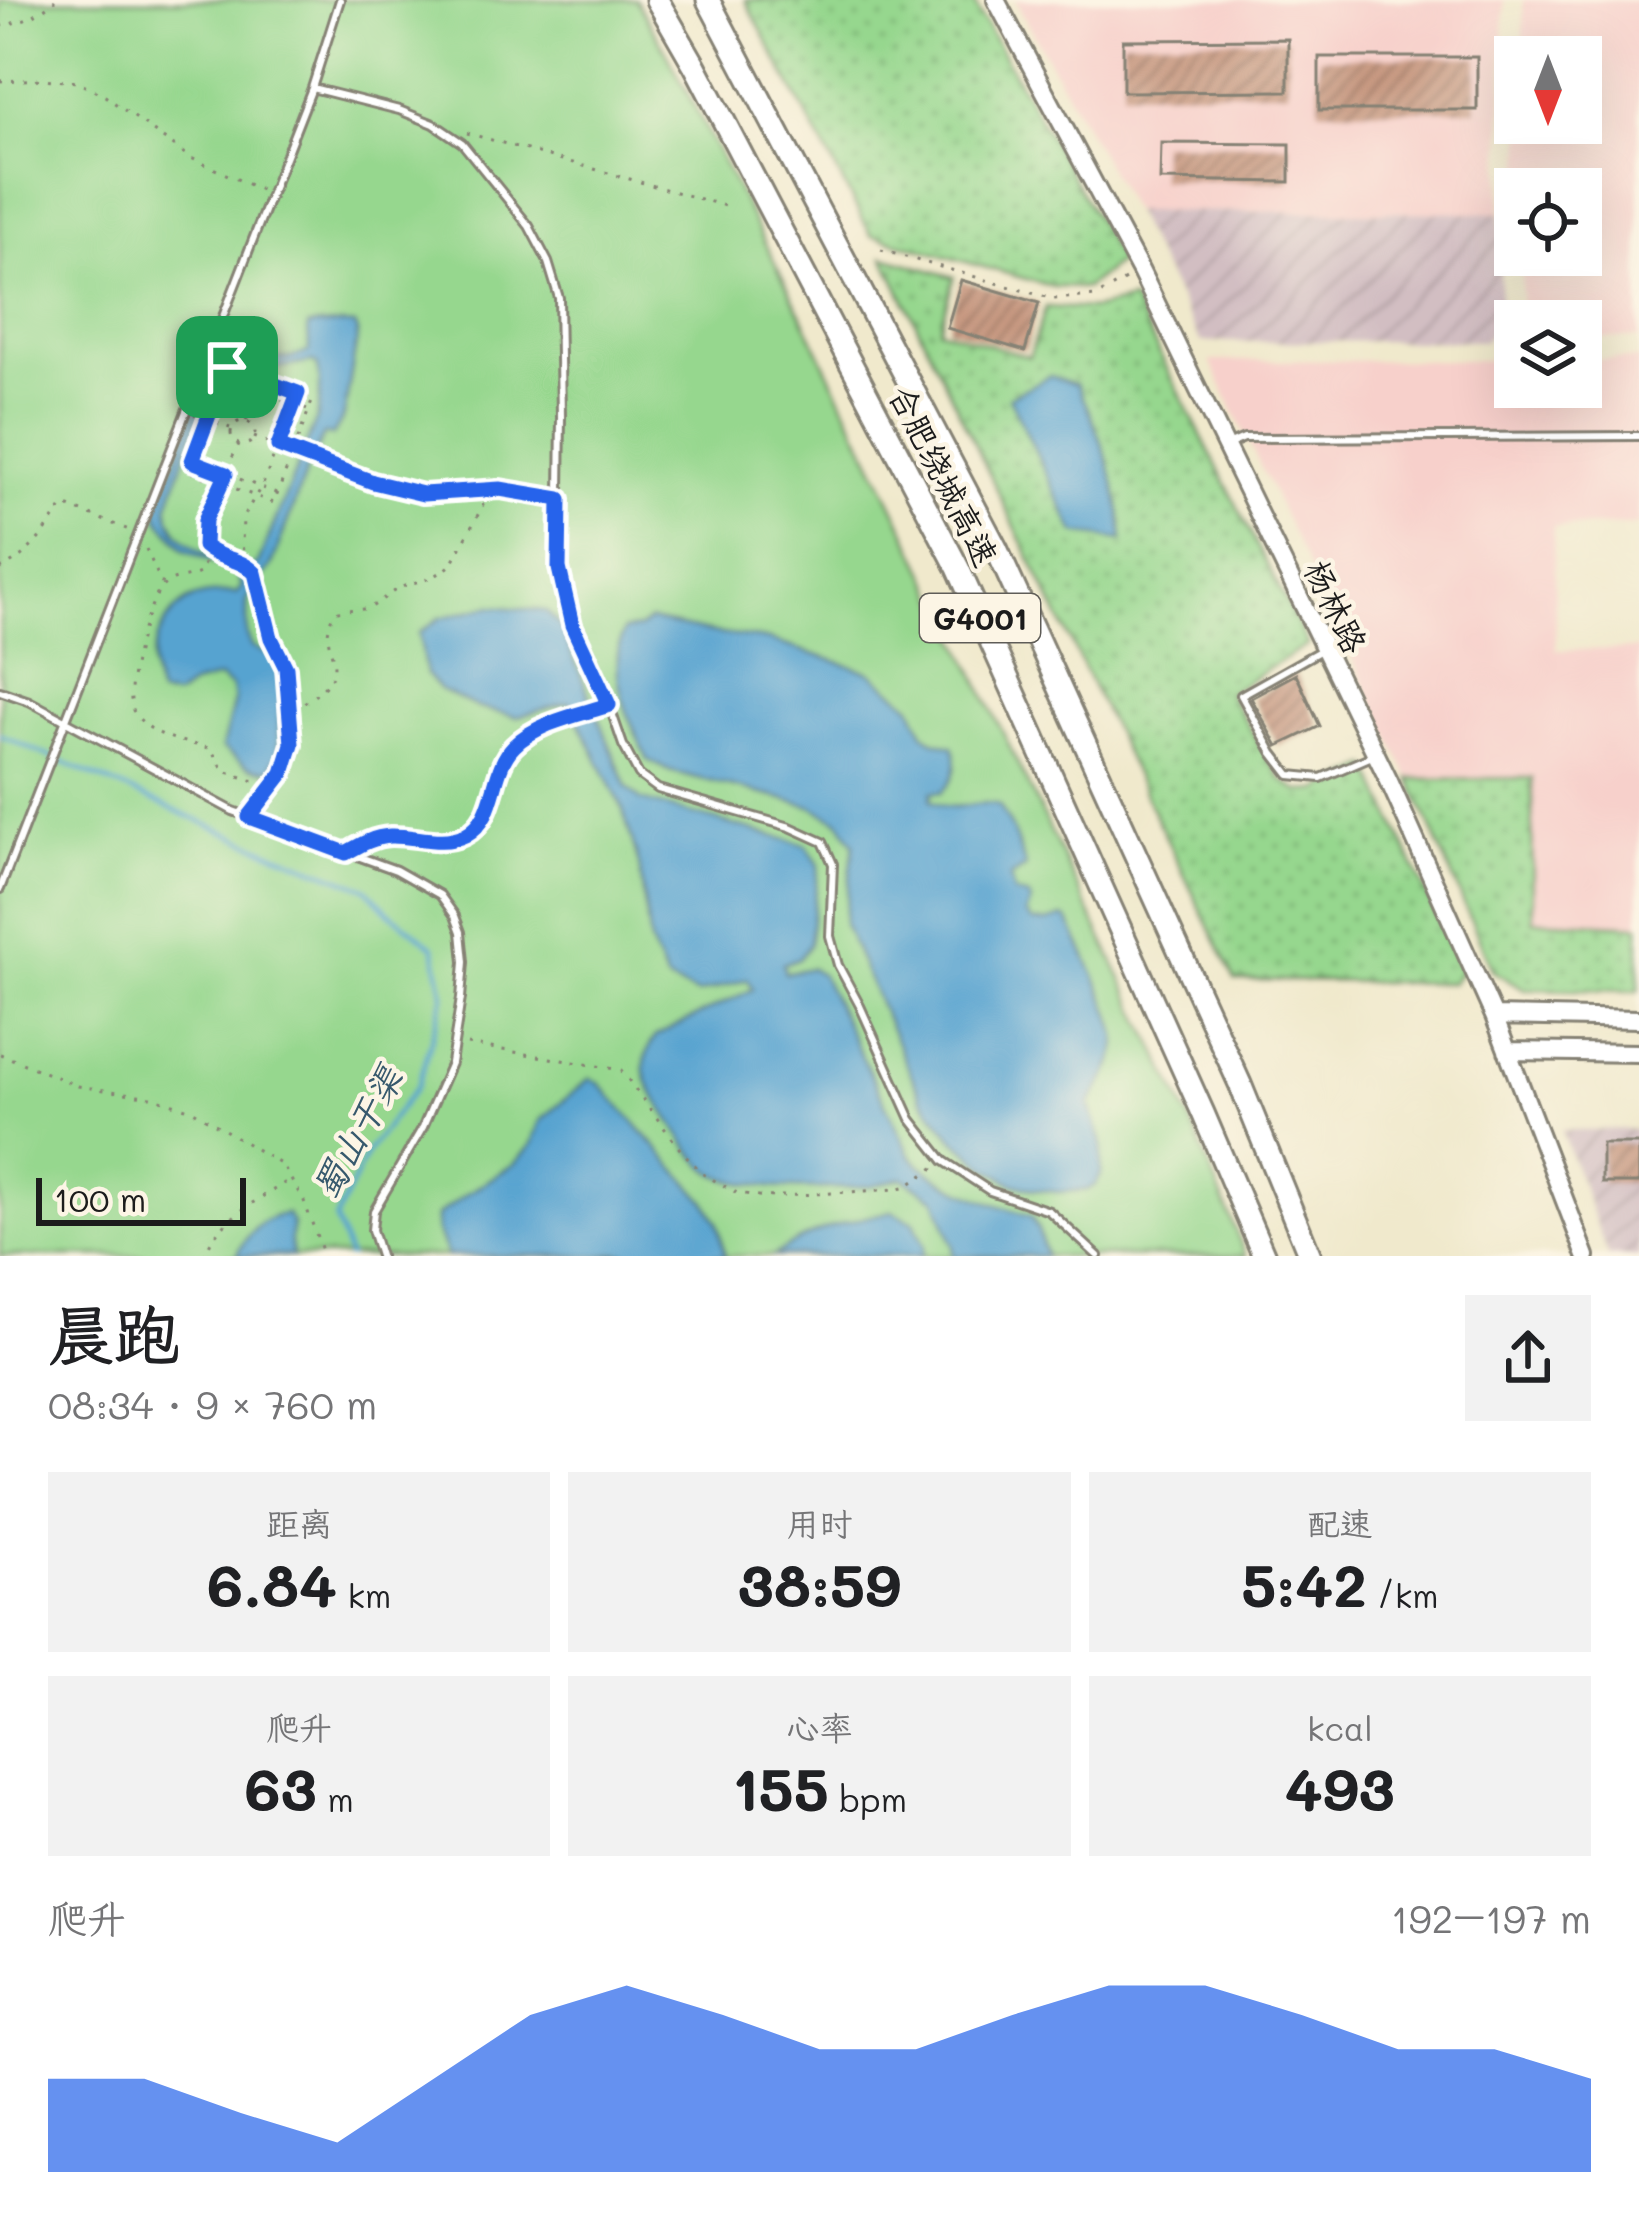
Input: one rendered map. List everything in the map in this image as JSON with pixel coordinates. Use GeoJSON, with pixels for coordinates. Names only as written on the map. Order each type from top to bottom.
{"type":"FeatureCollection","features":[{"type":"Feature","properties":{"kind":"highway","name":"合肥绕城高速"},"geometry":{"type":"LineString","coordinates":[[657,0],[958,568],[1264,1256]]}},
{"type":"Feature","properties":{"kind":"highway","name":"合肥绕城高速"},"geometry":{"type":"LineString","coordinates":[[708,0],[997,550],[1240,1084],[1310,1256]]}},
{"type":"Feature","properties":{"kind":"street","name":"杨林路"},"geometry":{"type":"LineString","coordinates":[[996,0],[1141,272],[1376,755],[1494,1016],[1586,1256]]}},
{"type":"Feature","properties":{"kind":"street"},"geometry":{"type":"LineString","coordinates":[[1494,1016],[1639,1019]]}},
{"type":"Feature","properties":{"kind":"street"},"geometry":{"type":"LineString","coordinates":[[1507,1051],[1639,1053]]}},
{"type":"Feature","properties":{"kind":"lane"},"geometry":{"type":"LineString","coordinates":[[0,889],[312,88],[340,0]]}},
{"type":"Feature","properties":{"kind":"lane"},"geometry":{"type":"LineString","coordinates":[[312,88],[399,110],[434,124],[462,143],[529,226],[548,262],[559,298],[559,568],[572,625],[636,771],[649,784],[790,827],[825,844],[832,864],[830,936],[838,965],[911,1119],[944,1161],[990,1191],[1049,1211],[1098,1256]]}},
{"type":"Feature","properties":{"kind":"lane"},"geometry":{"type":"LineString","coordinates":[[1226,445],[1244,438],[1639,436]]}},
{"type":"Feature","properties":{"kind":"lane"},"geometry":{"type":"LineString","coordinates":[[1324,648],[1241,695],[1290,775],[1321,778],[1376,755]]}},
{"type":"Feature","properties":{"kind":"lane"},"geometry":{"type":"LineString","coordinates":[[0,691],[29,701],[249,817],[396,870],[440,896],[455,916],[464,962],[451,1063],[423,1127],[374,1211],[372,1230],[380,1256]]}},
{"type":"Feature","properties":{"kind":"path"},"geometry":{"type":"LineString","coordinates":[[0,26],[40,13],[56,0]]}},
{"type":"Feature","properties":{"kind":"path"},"geometry":{"type":"LineString","coordinates":[[0,81],[77,82],[105,96],[189,157],[270,194]]}},
{"type":"Feature","properties":{"kind":"path"},"geometry":{"type":"LineString","coordinates":[[434,124],[725,206]]}},
{"type":"Feature","properties":{"kind":"path"},"geometry":{"type":"LineString","coordinates":[[880,250],[1053,299],[1096,296],[1141,272]]}},
{"type":"Feature","properties":{"kind":"path"},"geometry":{"type":"LineString","coordinates":[[227,367],[263,380],[313,399],[274,503],[188,471],[227,367]]}},
{"type":"Feature","properties":{"kind":"path"},"geometry":{"type":"LineString","coordinates":[[223,377],[308,410]]}},
{"type":"Feature","properties":{"kind":"path"},"geometry":{"type":"LineString","coordinates":[[246,421],[263,380]]}},
{"type":"Feature","properties":{"kind":"path"},"geometry":{"type":"LineString","coordinates":[[248,566],[243,517],[261,488],[298,393]]}},
{"type":"Feature","properties":{"kind":"path"},"geometry":{"type":"LineString","coordinates":[[203,418],[231,428]]}},
{"type":"Feature","properties":{"kind":"path"},"geometry":{"type":"LineString","coordinates":[[238,444],[231,437],[231,428],[238,421],[253,426],[254,437]]}},
{"type":"Feature","properties":{"kind":"path"},"geometry":{"type":"LineString","coordinates":[[254,437],[373,482],[423,494],[491,490],[560,499]]}},
{"type":"Feature","properties":{"kind":"path"},"geometry":{"type":"LineString","coordinates":[[238,444],[254,437]]}},
{"type":"Feature","properties":{"kind":"path"},"geometry":{"type":"LineString","coordinates":[[238,444],[202,536],[209,552],[255,573],[271,638],[286,668],[292,744],[283,773],[249,817]]}},
{"type":"Feature","properties":{"kind":"path"},"geometry":{"type":"LineString","coordinates":[[192,461],[277,494]]}},
{"type":"Feature","properties":{"kind":"path"},"geometry":{"type":"LineString","coordinates":[[291,711],[331,682],[335,669],[327,633],[334,612],[371,607],[401,586],[443,572],[452,564],[491,490]]}},
{"type":"Feature","properties":{"kind":"path"},"geometry":{"type":"LineString","coordinates":[[0,569],[33,547],[64,506],[138,533],[163,585]]}},
{"type":"Feature","properties":{"kind":"path"},"geometry":{"type":"LineString","coordinates":[[209,552],[195,576],[163,585],[152,603],[129,700],[133,711],[164,736],[211,749],[224,771],[276,782]]}},
{"type":"Feature","properties":{"kind":"path"},"geometry":{"type":"LineString","coordinates":[[346,853],[386,836],[452,840],[468,833],[482,821],[512,748],[555,722],[609,705]]}},
{"type":"Feature","properties":{"kind":"path"},"geometry":{"type":"LineString","coordinates":[[455,1042],[621,1070],[703,1174],[736,1192],[766,1197],[896,1189],[944,1161]]}},
{"type":"Feature","properties":{"kind":"path"},"geometry":{"type":"LineString","coordinates":[[0,1054],[79,1086],[151,1097],[192,1110],[282,1166],[304,1201],[324,1256]]}},
{"type":"Feature","properties":{"kind":"path"},"geometry":{"type":"LineString","coordinates":[[205,1256],[209,1240],[221,1227],[290,1179]]}},
{"type":"Feature","properties":{"kind":"shaded area"},"geometry":{"type":"Polygon","coordinates":[[[1015,0],[1504,0],[1503,36],[1494,36],[1494,144],[1502,144],[1502,168],[1494,168],[1494,213],[1132,211],[1015,0]]]}},
{"type":"Feature","properties":{"kind":"shaded area"},"geometry":{"type":"Polygon","coordinates":[[[1523,0],[1639,0],[1639,338],[1602,338],[1602,300],[1521,300],[1522,276],[1602,276],[1602,168],[1522,168],[1523,144],[1602,144],[1602,36],[1523,36],[1523,0]]]}},
{"type":"Feature","properties":{"kind":"shaded area"},"geometry":{"type":"Polygon","coordinates":[[[1132,211],[1494,213],[1494,276],[1500,276],[1500,300],[1494,300],[1494,329],[1484,341],[1201,342],[1132,211]]]}},
{"type":"Feature","properties":{"kind":"shaded area"},"geometry":{"type":"Polygon","coordinates":[[[1639,359],[1639,525],[1553,527],[1556,650],[1639,649],[1639,925],[1533,920],[1532,778],[1410,779],[1210,361],[1494,360],[1494,408],[1602,408],[1602,360],[1639,359]]]}},
{"type":"Feature","properties":{"kind":"shaded area"},"geometry":{"type":"Polygon","coordinates":[[[1639,1129],[1639,1256],[1608,1256],[1561,1130],[1639,1129]]]}},
{"type":"Feature","properties":{"kind":"green space"},"geometry":{"type":"Polygon","coordinates":[[[0,0],[636,0],[796,304],[1190,1120],[1246,1256],[0,1256],[0,0]]]}},
{"type":"Feature","properties":{"kind":"green space"},"geometry":{"type":"Polygon","coordinates":[[[745,0],[972,0],[1120,261],[1086,288],[1054,287],[871,235],[745,0]]]}},
{"type":"Feature","properties":{"kind":"green space"},"geometry":{"type":"Polygon","coordinates":[[[884,257],[954,277],[939,329],[1029,357],[1046,307],[1093,309],[1132,300],[1308,645],[1228,693],[1281,779],[1298,791],[1318,790],[1369,766],[1461,971],[1452,983],[1235,980],[884,257]]]}},
{"type":"Feature","properties":{"kind":"green space"},"geometry":{"type":"Polygon","coordinates":[[[1532,778],[1533,920],[1639,925],[1639,991],[1525,989],[1493,971],[1410,779],[1532,778]]]}},
{"type":"Feature","properties":{"kind":"water"},"geometry":{"type":"Polygon","coordinates":[[[355,325],[358,332],[344,416],[333,435],[324,435],[271,567],[247,602],[247,635],[252,647],[272,656],[281,691],[278,753],[270,770],[262,770],[222,748],[234,701],[232,687],[219,678],[192,685],[176,697],[159,695],[153,654],[171,614],[188,600],[237,593],[242,586],[231,569],[185,550],[159,519],[157,509],[215,358],[229,342],[269,357],[299,356],[309,351],[308,326],[355,325]],[[234,354],[224,365],[196,425],[168,507],[177,532],[186,541],[247,569],[258,564],[319,404],[317,364],[273,369],[234,354]]]}},
{"type":"Feature","properties":{"kind":"water"},"geometry":{"type":"Polygon","coordinates":[[[1050,376],[1077,385],[1086,404],[1113,480],[1123,540],[1075,533],[1009,397],[1050,376]]]}},
{"type":"Feature","properties":{"kind":"water"},"geometry":{"type":"Polygon","coordinates":[[[490,606],[546,611],[561,627],[627,787],[641,800],[806,845],[819,865],[809,945],[799,958],[783,964],[785,973],[811,968],[821,974],[911,1156],[951,1186],[1031,1216],[1046,1256],[953,1256],[936,1199],[903,1178],[851,1187],[764,1186],[725,1178],[696,1157],[650,1087],[647,1054],[656,1036],[753,989],[748,979],[697,994],[667,981],[650,943],[639,864],[622,807],[569,702],[517,717],[479,708],[440,690],[426,674],[419,633],[440,618],[490,606]]]}},
{"type":"Feature","properties":{"kind":"water"},"geometry":{"type":"Polygon","coordinates":[[[650,620],[769,640],[870,672],[912,706],[924,734],[953,746],[953,777],[942,792],[932,792],[931,800],[949,807],[999,805],[1026,867],[1010,877],[1014,893],[1029,897],[1026,914],[1033,922],[1064,917],[1069,921],[1112,1019],[1116,1052],[1089,1104],[1102,1144],[1101,1175],[1095,1185],[1057,1192],[1012,1183],[952,1137],[922,1099],[844,924],[854,844],[839,821],[811,806],[669,771],[648,760],[622,696],[617,663],[624,630],[640,628],[650,620]]]}},
{"type":"Feature","properties":{"kind":"water"},"geometry":{"type":"Polygon","coordinates":[[[590,1078],[705,1201],[717,1221],[725,1256],[448,1256],[437,1231],[437,1216],[514,1164],[531,1146],[540,1121],[590,1078]]]}},
{"type":"Feature","properties":{"kind":"water"},"geometry":{"type":"Polygon","coordinates":[[[892,1211],[914,1222],[924,1245],[923,1256],[773,1256],[815,1233],[892,1211]]]}},
{"type":"Feature","properties":{"kind":"water"},"geometry":{"type":"Polygon","coordinates":[[[287,1214],[293,1224],[293,1256],[236,1256],[256,1228],[287,1214]]]}},
{"type":"Feature","properties":{"kind":"building"},"geometry":{"type":"Polygon","coordinates":[[[1288,39],[1288,91],[1123,92],[1123,40],[1288,39]]]}},
{"type":"Feature","properties":{"kind":"building"},"geometry":{"type":"Polygon","coordinates":[[[1319,57],[1477,57],[1477,110],[1319,110],[1319,57]]]}},
{"type":"Feature","properties":{"kind":"building"},"geometry":{"type":"Polygon","coordinates":[[[1161,143],[1290,144],[1290,182],[1160,180],[1161,143]]]}},
{"type":"Feature","properties":{"kind":"building"},"geometry":{"type":"Polygon","coordinates":[[[961,280],[1039,303],[1025,351],[947,328],[961,280]]]}},
{"type":"Feature","properties":{"kind":"building"},"geometry":{"type":"Polygon","coordinates":[[[1296,674],[1320,726],[1278,746],[1251,698],[1296,674]]]}},
{"type":"Feature","properties":{"kind":"building"},"geometry":{"type":"Polygon","coordinates":[[[1602,1144],[1639,1144],[1639,1183],[1602,1183],[1602,1144]]]}},
{"type":"Feature","properties":{"kind":"waterway","name":"蜀山干渠"},"geometry":{"type":"LineString","coordinates":[[0,735],[366,888],[434,947],[444,996],[418,1085],[368,1151],[335,1220],[349,1256]]}},
{"type":"Feature","properties":{"kind":"route"},"geometry":{"type":"LineString","coordinates":[[227,367],[298,393],[278,446],[373,482],[423,494],[500,489],[560,499],[559,568],[572,625],[609,705],[555,722],[512,748],[482,821],[468,833],[452,840],[386,836],[346,853],[249,817],[283,773],[292,744],[291,706],[286,668],[265,620],[255,573],[235,559],[209,552],[202,536],[226,474],[192,461],[227,367]]}}]}
